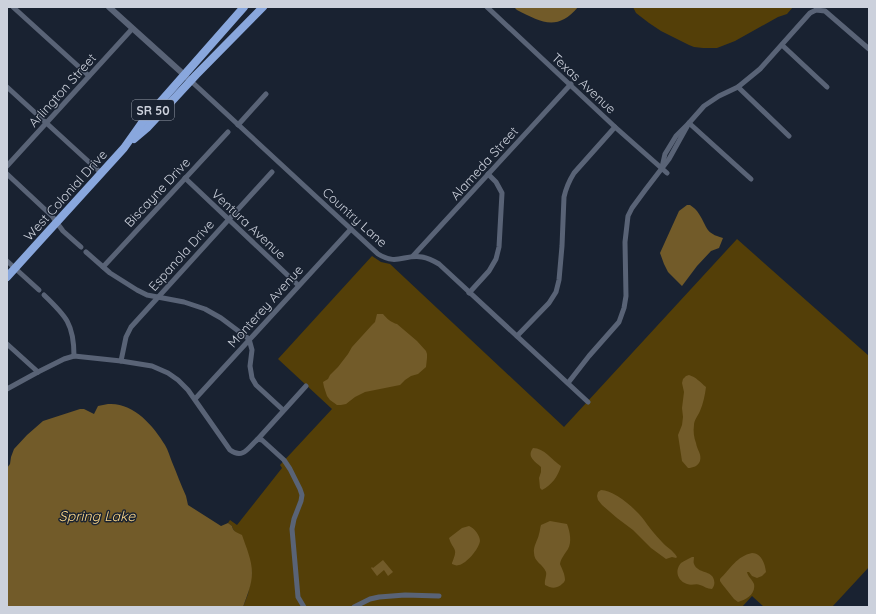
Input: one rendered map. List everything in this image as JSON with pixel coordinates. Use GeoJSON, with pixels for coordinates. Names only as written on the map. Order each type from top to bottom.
{"type":"FeatureCollection","features":[{"type":"Feature","properties":{"kind":"highway","name":"West Colonial Drive"},"geometry":{"type":"LineString","coordinates":[[7,277],[124,148],[147,128],[244,7]]}},
{"type":"Feature","properties":{"kind":"highway","name":"West Colonial Drive"},"geometry":{"type":"LineString","coordinates":[[187,78],[264,7]]}},
{"type":"Feature","properties":{"kind":"street"},"geometry":{"type":"LineString","coordinates":[[13,7],[89,76]]}},
{"type":"Feature","properties":{"kind":"street","name":"Texas Avenue"},"geometry":{"type":"LineString","coordinates":[[488,7],[615,127],[667,173]]}},
{"type":"Feature","properties":{"kind":"street"},"geometry":{"type":"LineString","coordinates":[[111,8],[132,29],[187,78]]}},
{"type":"Feature","properties":{"kind":"street"},"geometry":{"type":"LineString","coordinates":[[568,382],[619,322],[626,296],[625,242],[628,216],[632,208],[669,158],[689,123],[704,106],[719,96],[738,87],[760,69],[810,13],[816,10],[825,11],[869,49]]}},
{"type":"Feature","properties":{"kind":"street","name":"Arlington Street"},"geometry":{"type":"LineString","coordinates":[[7,166],[132,29]]}},
{"type":"Feature","properties":{"kind":"street"},"geometry":{"type":"LineString","coordinates":[[782,45],[827,87]]}},
{"type":"Feature","properties":{"kind":"street","name":"Country Lane"},"geometry":{"type":"LineString","coordinates":[[187,78],[378,254],[390,260],[398,260],[413,256],[422,257],[439,264],[588,402]]}},
{"type":"Feature","properties":{"kind":"street","name":"Alameda Street"},"geometry":{"type":"LineString","coordinates":[[413,256],[570,84]]}},
{"type":"Feature","properties":{"kind":"street"},"geometry":{"type":"LineString","coordinates":[[7,87],[101,173]]}},
{"type":"Feature","properties":{"kind":"street"},"geometry":{"type":"LineString","coordinates":[[738,87],[789,136]]}},
{"type":"Feature","properties":{"kind":"street"},"geometry":{"type":"LineString","coordinates":[[238,125],[266,94]]}},
{"type":"Feature","properties":{"kind":"street"},"geometry":{"type":"LineString","coordinates":[[689,123],[751,179]]}},
{"type":"Feature","properties":{"kind":"street"},"geometry":{"type":"LineString","coordinates":[[518,336],[549,303],[556,292],[559,280],[562,246],[564,197],[570,180],[574,173],[615,127]]}},
{"type":"Feature","properties":{"kind":"street","name":"Biscayne Drive"},"geometry":{"type":"LineString","coordinates":[[103,268],[228,132]]}},
{"type":"Feature","properties":{"kind":"street","name":"Espanola Drive"},"geometry":{"type":"LineString","coordinates":[[121,361],[126,337],[131,327],[272,172]]}},
{"type":"Feature","properties":{"kind":"street"},"geometry":{"type":"LineString","coordinates":[[7,174],[52,216],[63,231],[81,247]]}},
{"type":"Feature","properties":{"kind":"street"},"geometry":{"type":"LineString","coordinates":[[469,293],[489,271],[496,259],[499,247],[502,193],[496,182],[488,174]]}},
{"type":"Feature","properties":{"kind":"street","name":"Ventura Avenue"},"geometry":{"type":"LineString","coordinates":[[185,178],[298,285]]}},
{"type":"Feature","properties":{"kind":"street","name":"Monterey Avenue"},"geometry":{"type":"LineString","coordinates":[[195,399],[351,229]]}},
{"type":"Feature","properties":{"kind":"street"},"geometry":{"type":"LineString","coordinates":[[86,252],[103,268],[137,290],[147,295],[184,302],[205,309],[221,318],[249,339],[252,350],[250,366],[252,378],[256,385],[284,410]]}},
{"type":"Feature","properties":{"kind":"street"},"geometry":{"type":"LineString","coordinates":[[7,261],[39,290]]}},
{"type":"Feature","properties":{"kind":"street"},"geometry":{"type":"LineString","coordinates":[[44,295],[60,310],[67,321],[72,332],[74,356]]}},
{"type":"Feature","properties":{"kind":"street"},"geometry":{"type":"LineString","coordinates":[[7,344],[38,372]]}},
{"type":"Feature","properties":{"kind":"street"},"geometry":{"type":"LineString","coordinates":[[7,389],[64,359],[74,356],[152,366],[168,373],[178,380],[195,399],[230,450],[241,454],[248,449],[306,386]]}},
{"type":"Feature","properties":{"kind":"street"},"geometry":{"type":"LineString","coordinates":[[256,440],[262,440],[284,460],[290,468],[302,495],[302,501],[294,519],[292,528],[298,597],[304,607]]}},
{"type":"Feature","properties":{"kind":"street"},"geometry":{"type":"LineString","coordinates":[[354,607],[370,599],[379,597],[405,595],[439,596]]}},
{"type":"Feature","properties":{"kind":"shaded area"},"geometry":{"type":"Polygon","coordinates":[[[633,7],[793,7],[787,14],[778,17],[735,41],[717,48],[703,48],[689,45],[661,31],[636,13],[633,7]]]}},
{"type":"Feature","properties":{"kind":"shaded area"},"geometry":{"type":"Polygon","coordinates":[[[737,239],[869,356],[869,567],[832,607],[764,607],[752,596],[742,607],[243,607],[248,594],[252,572],[235,532],[232,526],[228,523],[230,520],[237,525],[282,468],[280,465],[332,409],[278,359],[372,256],[381,262],[390,264],[564,427],[737,239]]]}},
{"type":"Feature","properties":{"kind":"water"},"geometry":{"type":"Polygon","coordinates":[[[514,7],[578,7],[563,20],[549,22],[534,18],[514,7]]]}},
{"type":"Feature","properties":{"kind":"water"},"geometry":{"type":"Polygon","coordinates":[[[687,205],[690,205],[697,211],[710,232],[723,238],[719,248],[711,251],[697,266],[682,286],[668,272],[660,253],[679,211],[687,205]]]}},
{"type":"Feature","properties":{"kind":"water"},"geometry":{"type":"Polygon","coordinates":[[[377,314],[383,314],[417,341],[426,351],[426,367],[418,374],[405,380],[400,385],[365,392],[346,404],[337,405],[327,396],[323,382],[328,379],[352,347],[375,322],[377,314]]]}},
{"type":"Feature","properties":{"kind":"water"},"geometry":{"type":"Polygon","coordinates":[[[689,375],[696,378],[706,387],[702,405],[694,427],[700,461],[692,468],[688,468],[682,461],[678,435],[683,417],[682,408],[684,392],[682,383],[683,379],[689,375]]]}},
{"type":"Feature","properties":{"kind":"water","name":"Spring Lake"},"geometry":{"type":"Polygon","coordinates":[[[117,404],[134,411],[155,430],[167,449],[186,496],[188,505],[221,526],[228,523],[237,533],[242,535],[252,568],[250,586],[243,607],[7,607],[7,468],[10,464],[14,449],[43,421],[80,409],[84,409],[94,414],[98,406],[117,404]]]}},
{"type":"Feature","properties":{"kind":"water"},"geometry":{"type":"Polygon","coordinates":[[[533,448],[541,450],[561,466],[554,480],[549,486],[542,490],[540,488],[539,478],[541,467],[531,457],[531,451],[533,448]]]}},
{"type":"Feature","properties":{"kind":"water"},"geometry":{"type":"Polygon","coordinates":[[[601,490],[612,493],[630,506],[677,557],[666,559],[651,548],[633,530],[602,505],[597,496],[598,492],[601,490]]]}},
{"type":"Feature","properties":{"kind":"water"},"geometry":{"type":"Polygon","coordinates":[[[550,521],[567,524],[570,537],[568,549],[560,564],[565,580],[561,585],[555,588],[545,585],[546,572],[534,556],[534,548],[541,525],[550,521]]]}},
{"type":"Feature","properties":{"kind":"water"},"geometry":{"type":"Polygon","coordinates":[[[469,526],[478,534],[480,539],[479,544],[475,552],[465,562],[458,565],[452,564],[455,549],[449,538],[462,528],[469,526]]]}},
{"type":"Feature","properties":{"kind":"water"},"geometry":{"type":"Polygon","coordinates":[[[755,553],[762,559],[766,572],[757,578],[747,572],[754,584],[754,588],[752,594],[744,600],[738,602],[722,584],[720,579],[734,563],[742,557],[755,553]]]}},
{"type":"Feature","properties":{"kind":"water"},"geometry":{"type":"Polygon","coordinates":[[[694,557],[696,567],[713,577],[714,586],[712,589],[698,584],[691,585],[684,583],[679,578],[677,572],[679,566],[681,563],[694,557]]]}},
{"type":"Feature","properties":{"kind":"water"},"geometry":{"type":"Polygon","coordinates":[[[383,560],[393,572],[388,576],[384,570],[377,576],[371,568],[383,560]]]}}]}
